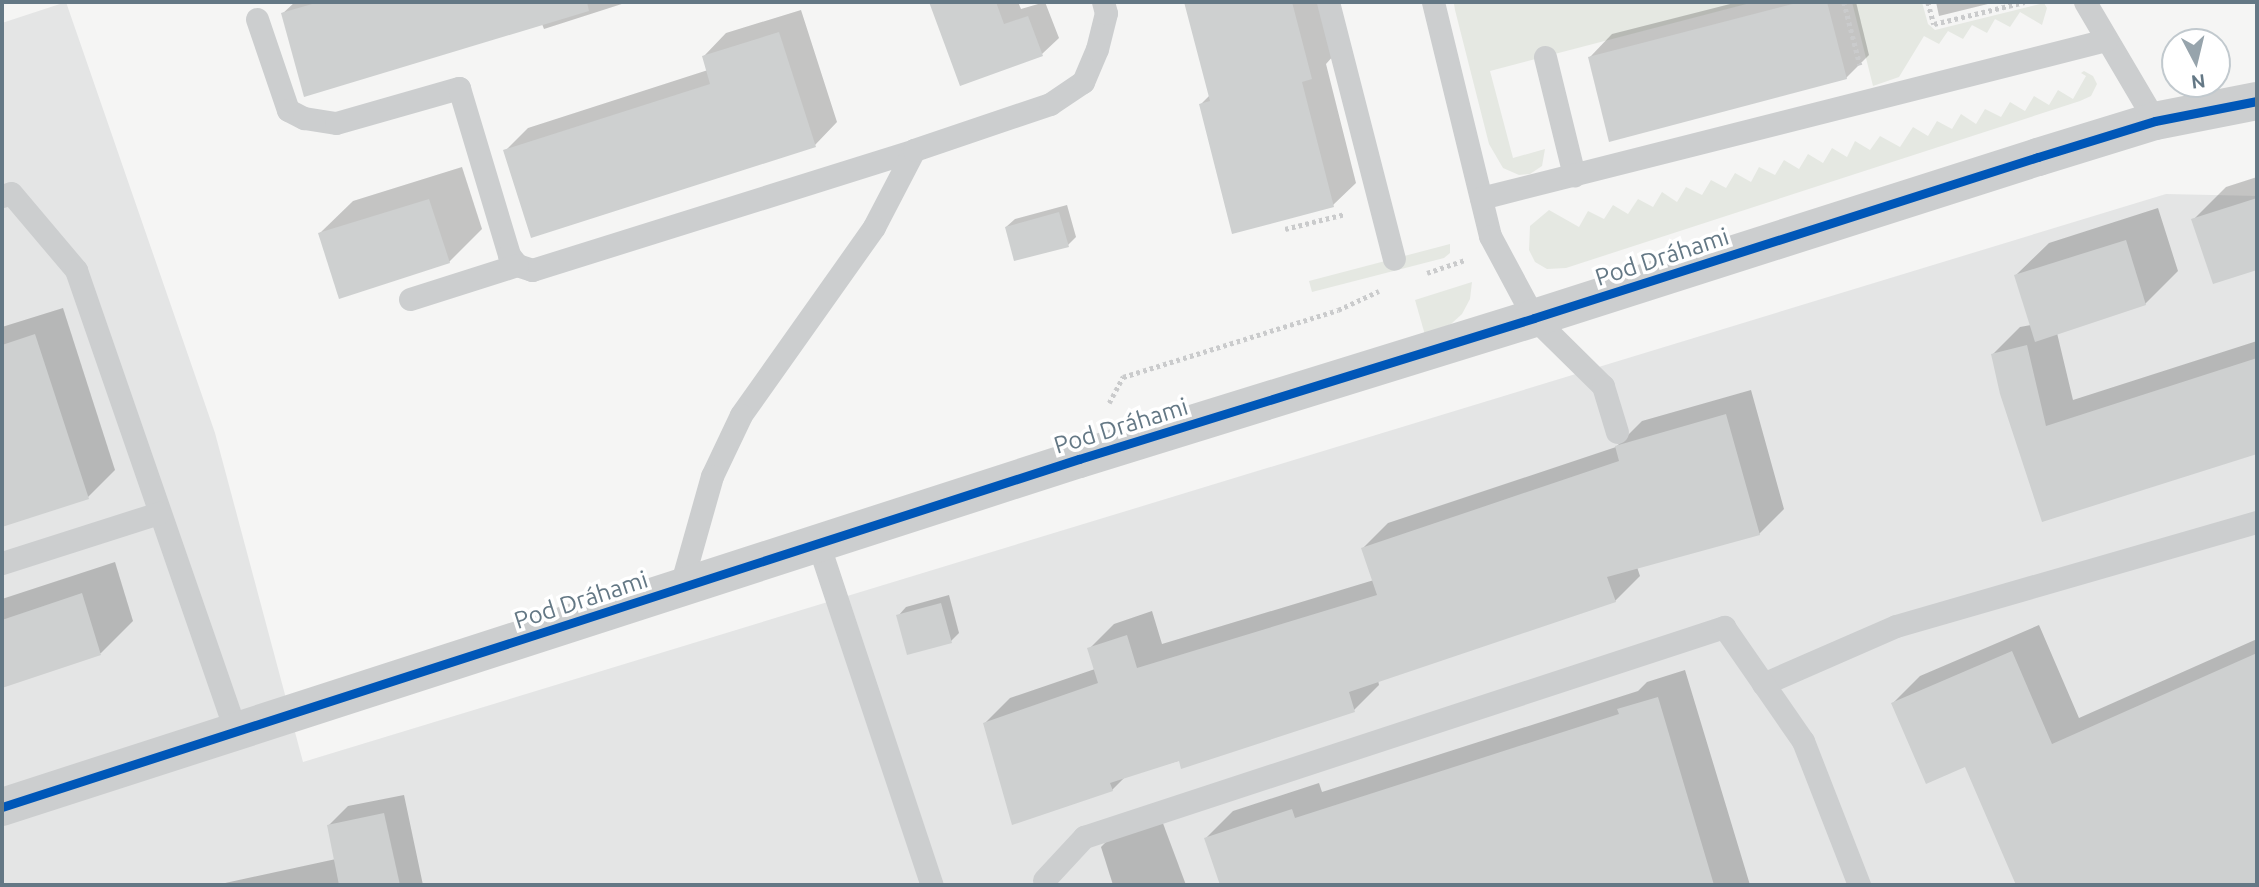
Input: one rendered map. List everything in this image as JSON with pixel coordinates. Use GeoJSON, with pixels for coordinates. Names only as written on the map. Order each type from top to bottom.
{"type":"FeatureCollection","features":[{"type":"Feature","properties":{"kind":"street","name":"Pod Dráhami"},"geometry":{"type":"LineString","coordinates":[[2,807],[1079,458],[1534,318],[2154,121],[2257,101]]}},
{"type":"Feature","properties":{"kind":"lane"},"geometry":{"type":"LineString","coordinates":[[257,19],[288,110],[304,118],[336,123],[459,88],[509,255],[517,265],[532,270],[914,150],[1050,104],[1083,82],[1097,49],[1106,13],[1103,2]]}},
{"type":"Feature","properties":{"kind":"lane"},"geometry":{"type":"LineString","coordinates":[[1328,2],[1394,259]]}},
{"type":"Feature","properties":{"kind":"lane"},"geometry":{"type":"LineString","coordinates":[[1433,2],[1490,236],[1534,318],[1604,386],[1618,432]]}},
{"type":"Feature","properties":{"kind":"lane"},"geometry":{"type":"LineString","coordinates":[[2085,2],[2154,121]]}},
{"type":"Feature","properties":{"kind":"lane"},"geometry":{"type":"LineString","coordinates":[[1481,198],[2106,40]]}},
{"type":"Feature","properties":{"kind":"lane"},"geometry":{"type":"LineString","coordinates":[[1545,57],[1574,175]]}},
{"type":"Feature","properties":{"kind":"lane"},"geometry":{"type":"LineString","coordinates":[[680,589],[712,476],[741,415],[874,227],[914,150]]}},
{"type":"Feature","properties":{"kind":"lane"},"geometry":{"type":"LineString","coordinates":[[2,196],[11,192],[76,270],[236,731]]}},
{"type":"Feature","properties":{"kind":"lane"},"geometry":{"type":"LineString","coordinates":[[410,299],[517,265]]}},
{"type":"Feature","properties":{"kind":"lane"},"geometry":{"type":"LineString","coordinates":[[2,563],[159,513]]}},
{"type":"Feature","properties":{"kind":"lane"},"geometry":{"type":"LineString","coordinates":[[1763,684],[1896,626],[2257,522]]}},
{"type":"Feature","properties":{"kind":"lane"},"geometry":{"type":"LineString","coordinates":[[818,543],[932,885]]}},
{"type":"Feature","properties":{"kind":"lane"},"geometry":{"type":"LineString","coordinates":[[1039,884],[1084,838],[1724,627],[1803,741],[1859,885]]}},
{"type":"Feature","properties":{"kind":"path"},"geometry":{"type":"LineString","coordinates":[[1844,2],[1869,100]]}},
{"type":"Feature","properties":{"kind":"path"},"geometry":{"type":"LineString","coordinates":[[1928,2],[1934,24],[2024,2]]}},
{"type":"Feature","properties":{"kind":"path"},"geometry":{"type":"LineString","coordinates":[[1414,277],[1462,262],[1465,248]]}},
{"type":"Feature","properties":{"kind":"path"},"geometry":{"type":"LineString","coordinates":[[1079,458],[1123,377],[1338,310],[1389,287]]}},
{"type":"Feature","properties":{"kind":"shaded area"},"geometry":{"type":"Polygon","coordinates":[[[66,2],[215,433],[303,762],[2166,194],[2257,196],[2257,885],[2,885],[2,23],[66,2]]]}},
{"type":"Feature","properties":{"kind":"shaded area"},"geometry":{"type":"Polygon","coordinates":[[[1754,2],[1490,71],[1513,158],[1545,149],[1542,166],[1530,174],[1519,175],[1503,168],[1489,144],[1455,10],[1454,4],[1754,2]]]}},
{"type":"Feature","properties":{"kind":"shaded area"},"geometry":{"type":"Polygon","coordinates":[[[1852,2],[1922,2],[1928,24],[1935,30],[2044,3],[2047,8],[2042,25],[2020,12],[2010,27],[1995,19],[1987,33],[1972,25],[1963,39],[1948,31],[1939,44],[1924,36],[1899,77],[1873,86],[1852,2]]]}},
{"type":"Feature","properties":{"kind":"shaded area"},"geometry":{"type":"Polygon","coordinates":[[[2084,71],[2093,76],[2097,84],[2091,96],[2080,101],[1566,268],[1547,269],[1535,262],[1529,250],[1530,226],[1549,210],[1579,227],[1588,211],[1604,219],[1613,205],[1628,214],[1638,199],[1653,207],[1662,192],[1677,202],[1686,187],[1702,195],[1711,180],[1726,188],[1735,173],[1751,182],[1759,167],[1775,175],[1784,160],[1799,169],[1808,154],[1823,163],[1832,148],[1847,157],[1855,141],[1870,150],[1880,136],[1900,147],[1913,127],[1928,136],[1937,121],[1952,129],[1961,114],[1976,124],[1985,109],[2001,117],[2010,102],[2025,111],[2034,96],[2049,105],[2058,90],[2073,99],[2086,76],[2081,73],[2084,71]]]}},
{"type":"Feature","properties":{"kind":"shaded area"},"geometry":{"type":"Polygon","coordinates":[[[1450,244],[1450,253],[1444,258],[1312,292],[1309,281],[1450,244]]]}},
{"type":"Feature","properties":{"kind":"shaded area"},"geometry":{"type":"Polygon","coordinates":[[[1472,282],[1470,299],[1462,314],[1451,324],[1425,335],[1415,300],[1472,282]]]}},
{"type":"Feature","properties":{"kind":"building"},"geometry":{"type":"Polygon","coordinates":[[[319,2],[587,2],[589,11],[304,97],[281,13],[319,2]]]}},
{"type":"Feature","properties":{"kind":"building"},"geometry":{"type":"Polygon","coordinates":[[[929,2],[996,2],[1004,24],[1028,16],[1043,56],[960,86],[929,2]]]}},
{"type":"Feature","properties":{"kind":"building"},"geometry":{"type":"Polygon","coordinates":[[[1184,2],[1292,2],[1312,79],[1302,82],[1334,207],[1232,234],[1199,104],[1210,101],[1184,2]]]}},
{"type":"Feature","properties":{"kind":"building"},"geometry":{"type":"Polygon","coordinates":[[[1800,2],[1827,2],[1847,79],[1609,142],[1588,57],[1800,2]]]}},
{"type":"Feature","properties":{"kind":"building"},"geometry":{"type":"Polygon","coordinates":[[[779,32],[816,147],[531,238],[503,150],[710,84],[702,56],[779,32]]]}},
{"type":"Feature","properties":{"kind":"building"},"geometry":{"type":"Polygon","coordinates":[[[2257,198],[2257,270],[2213,284],[2191,219],[2257,198]]]}},
{"type":"Feature","properties":{"kind":"building"},"geometry":{"type":"Polygon","coordinates":[[[429,199],[450,263],[339,299],[318,233],[429,199]]]}},
{"type":"Feature","properties":{"kind":"building"},"geometry":{"type":"Polygon","coordinates":[[[1059,212],[1069,247],[1014,261],[1005,227],[1059,212]]]}},
{"type":"Feature","properties":{"kind":"building"},"geometry":{"type":"Polygon","coordinates":[[[2126,240],[2146,305],[2035,342],[2014,275],[2126,240]]]}},
{"type":"Feature","properties":{"kind":"building"},"geometry":{"type":"Polygon","coordinates":[[[35,334],[89,499],[2,527],[2,345],[35,334]]]}},
{"type":"Feature","properties":{"kind":"building"},"geometry":{"type":"Polygon","coordinates":[[[2027,345],[2046,426],[2257,358],[2257,454],[2042,522],[2000,394],[1991,354],[2027,345]]]}},
{"type":"Feature","properties":{"kind":"building"},"geometry":{"type":"Polygon","coordinates":[[[1726,414],[1760,535],[1607,577],[1616,602],[1349,692],[1355,712],[1181,769],[1179,761],[1110,783],[1113,791],[1012,825],[983,723],[1098,683],[1087,648],[1127,635],[1137,668],[1377,595],[1361,548],[1619,461],[1615,446],[1726,414]]]}},
{"type":"Feature","properties":{"kind":"building"},"geometry":{"type":"Polygon","coordinates":[[[82,593],[101,655],[2,688],[2,620],[82,593]]]}},
{"type":"Feature","properties":{"kind":"building"},"geometry":{"type":"Polygon","coordinates":[[[941,603],[952,643],[907,655],[896,615],[941,603]]]}},
{"type":"Feature","properties":{"kind":"building"},"geometry":{"type":"Polygon","coordinates":[[[2012,651],[2052,744],[2257,653],[2257,885],[2016,885],[1965,767],[1926,784],[1891,703],[2012,651]]]}},
{"type":"Feature","properties":{"kind":"building"},"geometry":{"type":"Polygon","coordinates":[[[1658,697],[1714,885],[1220,885],[1204,838],[1292,809],[1295,818],[1619,714],[1617,709],[1658,697]]]}},
{"type":"Feature","properties":{"kind":"building"},"geometry":{"type":"Polygon","coordinates":[[[384,813],[400,885],[339,885],[327,825],[384,813]]]}},
{"type":"Feature","properties":{"kind":"cycle path"},"geometry":{"type":"LineString","coordinates":[[2,807],[1079,459],[1534,318],[2038,157],[2155,121],[2257,101]]}}]}
